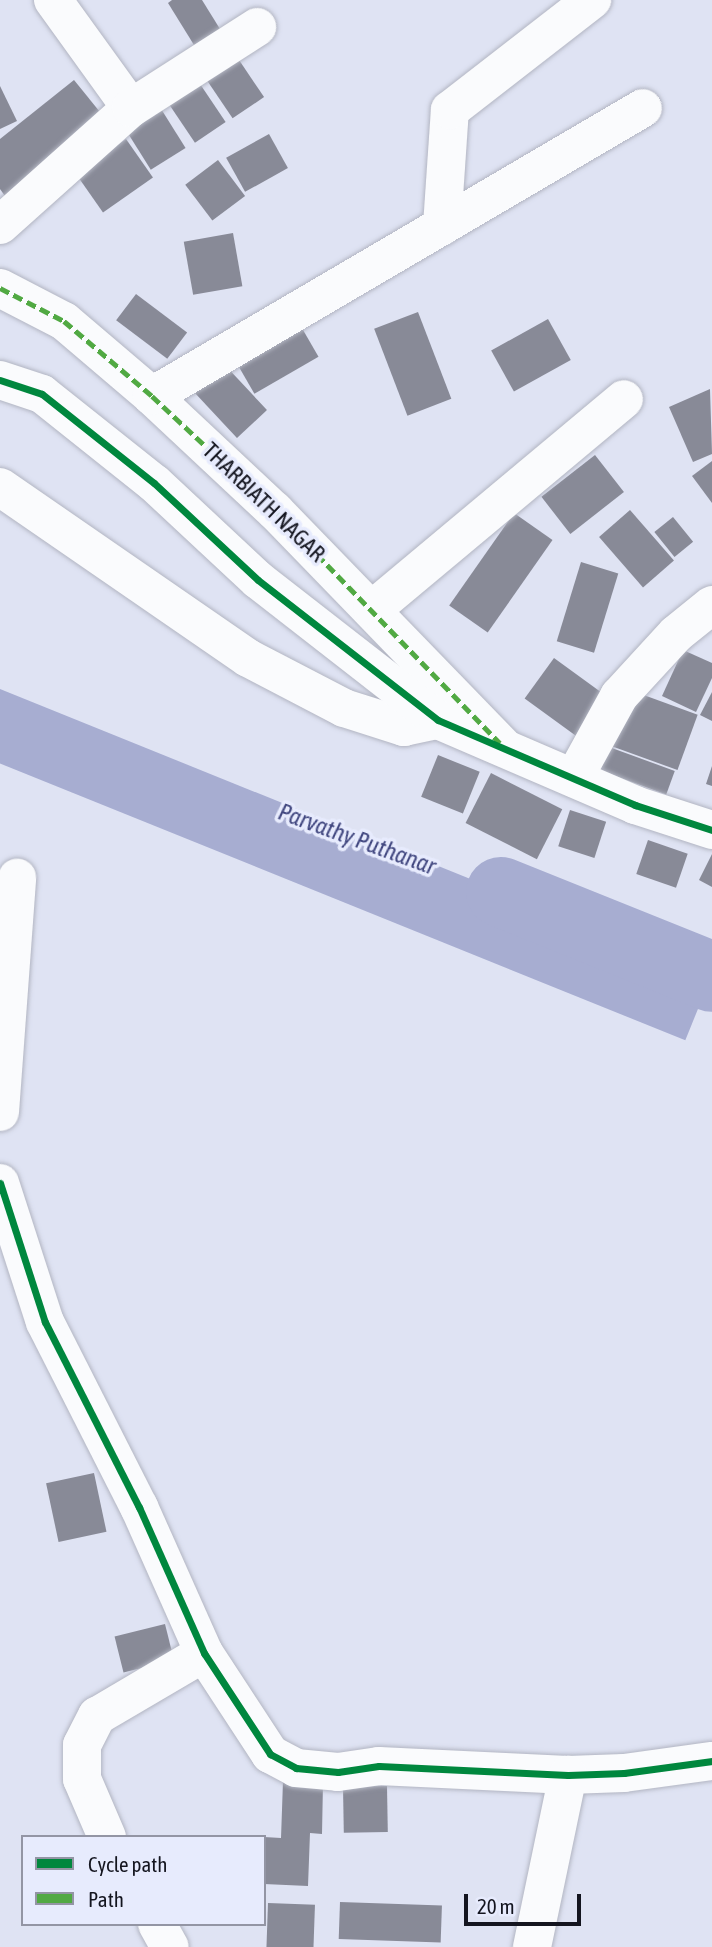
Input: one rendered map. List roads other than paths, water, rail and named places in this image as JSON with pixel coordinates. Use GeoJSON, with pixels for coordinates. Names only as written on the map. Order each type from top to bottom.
{"type":"FeatureCollection","features":[{"type":"Feature","properties":{"kind":"street"},"geometry":{"type":"LineString","coordinates":[[53,0],[131,108]]}},
{"type":"Feature","properties":{"kind":"street"},"geometry":{"type":"LineString","coordinates":[[442,226],[450,110],[592,0]]}},
{"type":"Feature","properties":{"kind":"street"},"geometry":{"type":"LineString","coordinates":[[0,225],[131,108],[257,27]]}},
{"type":"Feature","properties":{"kind":"street"},"geometry":{"type":"LineString","coordinates":[[152,396],[643,108]]}},
{"type":"Feature","properties":{"kind":"street","name":"THARBIATH NAGAR"},"geometry":{"type":"LineString","coordinates":[[0,288],[64,321],[152,396],[373,609],[503,746]]}},
{"type":"Feature","properties":{"kind":"street"},"geometry":{"type":"LineString","coordinates":[[0,380],[42,394],[154,483],[258,580],[438,720],[635,805],[712,830]]}},
{"type":"Feature","properties":{"kind":"street"},"geometry":{"type":"LineString","coordinates":[[373,609],[624,399]]}},
{"type":"Feature","properties":{"kind":"street"},"geometry":{"type":"LineString","coordinates":[[0,487],[248,658],[344,708],[404,727],[438,720]]}},
{"type":"Feature","properties":{"kind":"street"},"geometry":{"type":"LineString","coordinates":[[574,778],[619,696],[676,634],[712,605]]}},
{"type":"Feature","properties":{"kind":"street"},"geometry":{"type":"LineString","coordinates":[[0,1112],[3,1028],[17,878]]}},
{"type":"Feature","properties":{"kind":"street"},"geometry":{"type":"LineString","coordinates":[[0,1183],[45,1322],[139,1507],[204,1653],[270,1754],[296,1768],[338,1772],[431,1767],[568,1775],[624,1773],[712,1761]]}},
{"type":"Feature","properties":{"kind":"street"},"geometry":{"type":"LineString","coordinates":[[106,1835],[82,1779],[82,1745],[97,1716],[204,1653]]}},
{"type":"Feature","properties":{"kind":"street"},"geometry":{"type":"LineString","coordinates":[[532,1947],[568,1775]]}},
{"type":"Feature","properties":{"kind":"street"},"geometry":{"type":"LineString","coordinates":[[158,1926],[170,1947]]}},
{"type":"Feature","properties":{"kind":"water"},"geometry":{"type":"Polygon","coordinates":[[[0,689],[711,976],[685,1040],[0,763],[0,689]]]}},
{"type":"Feature","properties":{"kind":"waterway","name":"Parvathy Puthanar"},"geometry":{"type":"LineString","coordinates":[[501,892],[712,977]]}}]}
